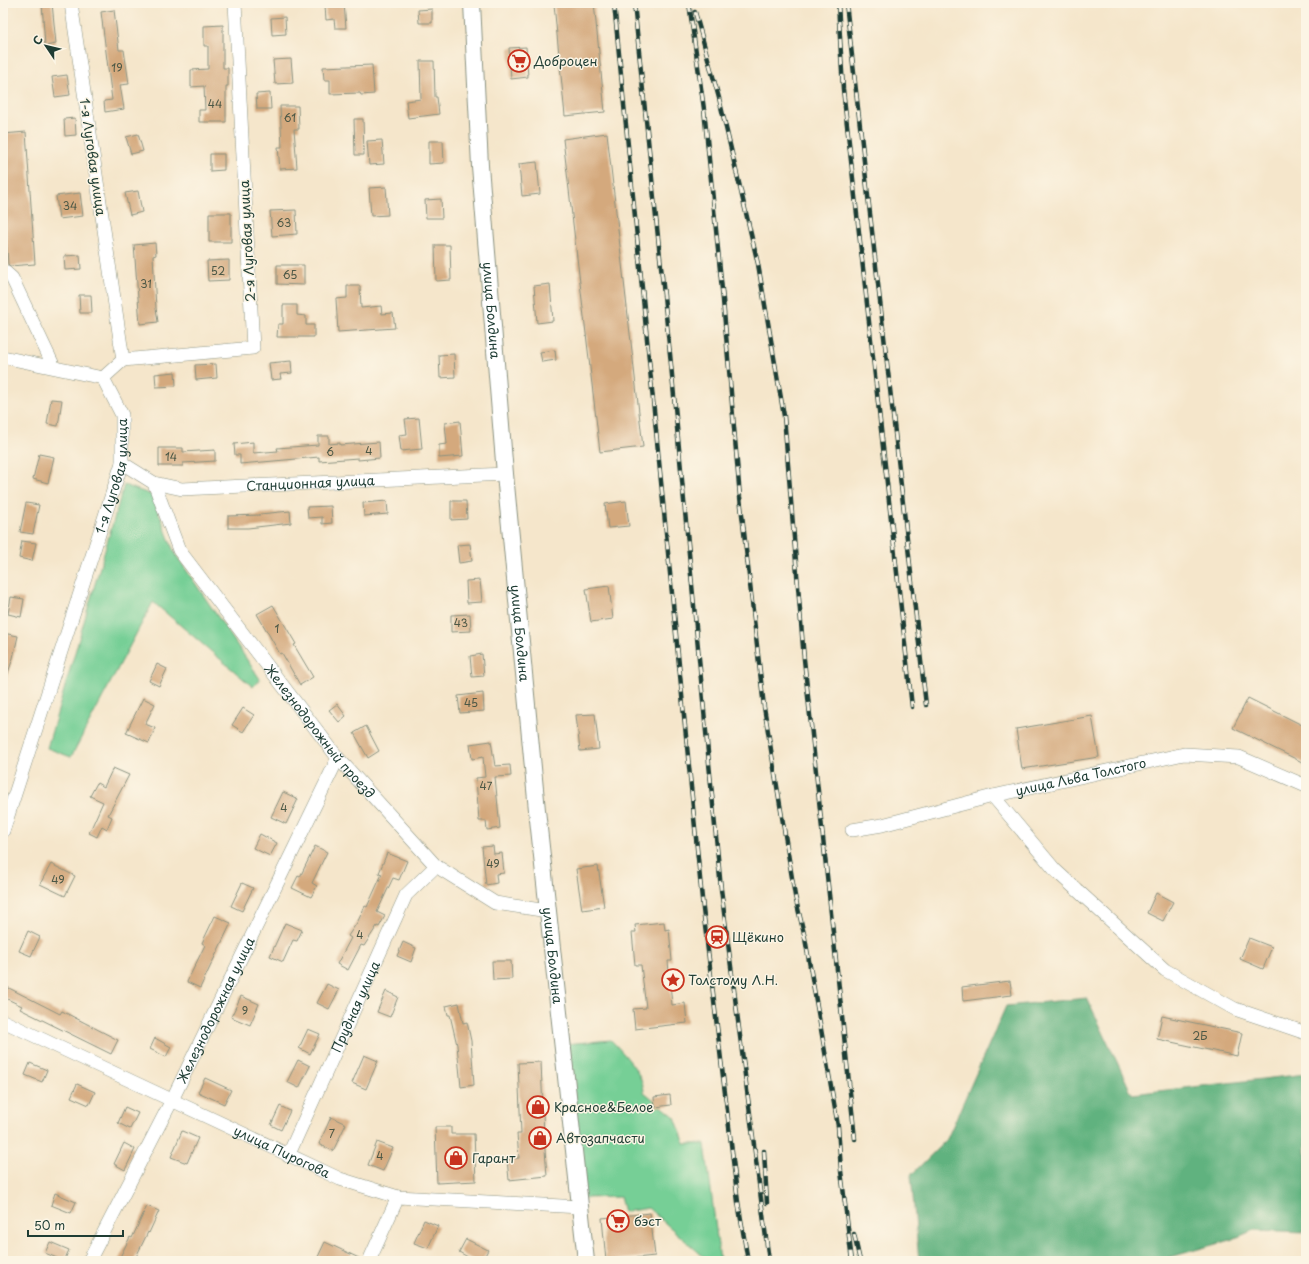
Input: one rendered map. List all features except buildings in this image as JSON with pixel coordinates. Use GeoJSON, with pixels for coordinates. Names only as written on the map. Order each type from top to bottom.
{"type":"FeatureCollection","features":[{"type":"Feature","properties":{"kind":"main road","name":"улица Болдина"},"geometry":{"type":"LineString","coordinates":[[472,3],[480,166],[505,474],[537,810],[586,1261]]}},
{"type":"Feature","properties":{"kind":"street","name":"1-я Луговая улица"},"geometry":{"type":"LineString","coordinates":[[71,3],[123,360]]}},
{"type":"Feature","properties":{"kind":"street","name":"2-я Луговая улица"},"geometry":{"type":"LineString","coordinates":[[123,360],[253,348],[235,3]]}},
{"type":"Feature","properties":{"kind":"street"},"geometry":{"type":"LineString","coordinates":[[3,270],[12,278],[54,367]]}},
{"type":"Feature","properties":{"kind":"street"},"geometry":{"type":"LineString","coordinates":[[3,357],[103,378],[123,360]]}},
{"type":"Feature","properties":{"kind":"street","name":"1-я Луговая улица"},"geometry":{"type":"LineString","coordinates":[[3,831],[122,464],[122,415],[103,378]]}},
{"type":"Feature","properties":{"kind":"street","name":"Станционная улица"},"geometry":{"type":"LineString","coordinates":[[122,464],[154,483],[182,488],[505,474]]}},
{"type":"Feature","properties":{"kind":"street","name":"Железнодорожный проезд"},"geometry":{"type":"LineString","coordinates":[[154,483],[179,550],[338,758],[436,866],[495,903],[548,911]]}},
{"type":"Feature","properties":{"kind":"street","name":"улица Льва Толстого"},"geometry":{"type":"LineString","coordinates":[[852,830],[882,826],[993,796],[1184,754],[1239,757],[1306,786]]}},
{"type":"Feature","properties":{"kind":"street","name":"Железнодорожная улица"},"geometry":{"type":"LineString","coordinates":[[88,1261],[172,1100],[338,758]]}},
{"type":"Feature","properties":{"kind":"street"},"geometry":{"type":"LineString","coordinates":[[993,796],[1055,870],[1165,970],[1235,1009],[1306,1033]]}},
{"type":"Feature","properties":{"kind":"street","name":"Прудная улица"},"geometry":{"type":"LineString","coordinates":[[288,1156],[406,895],[436,866]]}},
{"type":"Feature","properties":{"kind":"street","name":"улица Пирогова"},"geometry":{"type":"LineString","coordinates":[[3,1021],[340,1180],[398,1197],[580,1207]]}},
{"type":"Feature","properties":{"kind":"street"},"geometry":{"type":"LineString","coordinates":[[369,1261],[398,1197]]}},
{"type":"Feature","properties":{"kind":"green space"},"geometry":{"type":"Polygon","coordinates":[[[124,485],[152,495],[174,552],[260,679],[253,687],[153,602],[71,757],[47,748],[124,485]]]}},
{"type":"Feature","properties":{"kind":"green space"},"geometry":{"type":"Polygon","coordinates":[[[1087,998],[1132,1094],[1306,1074],[1306,1232],[1254,1230],[1233,1239],[1157,1261],[919,1261],[911,1175],[947,1139],[1006,1006],[1087,998]]]}},
{"type":"Feature","properties":{"kind":"green space"},"geometry":{"type":"Polygon","coordinates":[[[611,1040],[637,1071],[643,1085],[644,1092],[675,1117],[685,1144],[705,1144],[720,1261],[704,1261],[704,1257],[648,1208],[624,1212],[620,1197],[584,1198],[565,1044],[611,1040]]]}},
{"type":"Feature","properties":{"kind":"railway"},"geometry":{"type":"LineString","coordinates":[[614,3],[703,909],[738,1202],[748,1261]]}},
{"type":"Feature","properties":{"kind":"railway"},"geometry":{"type":"LineString","coordinates":[[634,3],[670,354],[721,889],[769,1261]]}},
{"type":"Feature","properties":{"kind":"railway"},"geometry":{"type":"LineString","coordinates":[[689,3],[704,109],[723,300],[740,497],[764,707],[795,896],[805,938],[838,1126],[841,1171],[852,1261]]}},
{"type":"Feature","properties":{"kind":"railway"},"geometry":{"type":"LineString","coordinates":[[838,3],[843,89],[912,707]]}},
{"type":"Feature","properties":{"kind":"railway"},"geometry":{"type":"LineString","coordinates":[[846,3],[926,705]]}},
{"type":"Feature","properties":{"kind":"railway"},"geometry":{"type":"LineString","coordinates":[[695,12],[719,98],[758,264],[784,416],[804,659],[855,1139]]}},
{"type":"Feature","properties":{"kind":"railway"},"geometry":{"type":"LineString","coordinates":[[764,1151],[767,1203]]}},
{"type":"Feature","properties":{"kind":"railway"},"geometry":{"type":"LineString","coordinates":[[854,1234],[860,1261]]}},
{"type":"Feature","properties":{"kind":"place","name":"Доброцен"},"geometry":{"type":"Point","coordinates":[519,61]}},
{"type":"Feature","properties":{"kind":"place","name":"Щёкино"},"geometry":{"type":"Point","coordinates":[717,937]}},
{"type":"Feature","properties":{"kind":"place","name":"Толстому Л.Н."},"geometry":{"type":"Point","coordinates":[673,980]}},
{"type":"Feature","properties":{"kind":"place","name":"Красное&Белое"},"geometry":{"type":"Point","coordinates":[538,1107]}},
{"type":"Feature","properties":{"kind":"place","name":"Автозапчасти"},"geometry":{"type":"Point","coordinates":[540,1138]}},
{"type":"Feature","properties":{"kind":"place","name":"Гарант"},"geometry":{"type":"Point","coordinates":[456,1158]}},
{"type":"Feature","properties":{"kind":"place","name":"бэст"},"geometry":{"type":"Point","coordinates":[618,1221]}}]}
